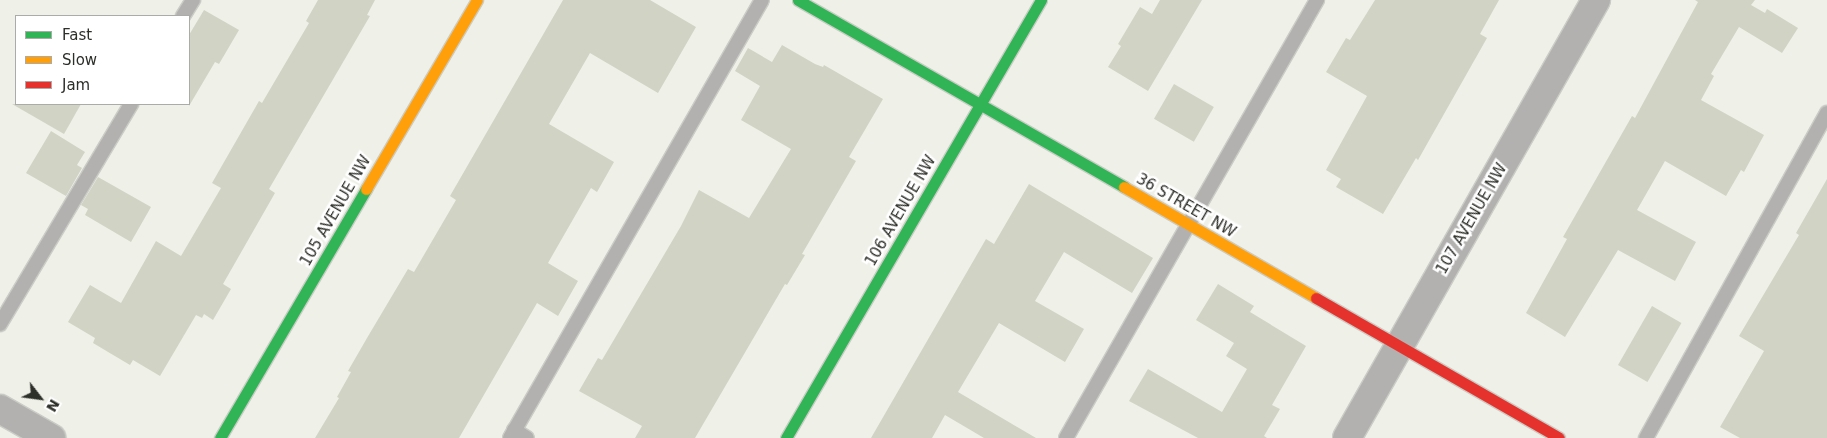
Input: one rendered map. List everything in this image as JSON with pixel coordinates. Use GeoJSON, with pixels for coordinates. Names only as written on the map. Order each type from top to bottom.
{"type":"FeatureCollection","features":[{"type":"Feature","properties":{"kind":"street","name":"105 AVENUE NW"},"geometry":{"type":"LineString","coordinates":[[220,438],[478,0]]}},
{"type":"Feature","properties":{"kind":"street","name":"36 STREET NW"},"geometry":{"type":"LineString","coordinates":[[798,0],[1559,438]]}},
{"type":"Feature","properties":{"kind":"street","name":"106 AVENUE NW"},"geometry":{"type":"LineString","coordinates":[[786,438],[1041,0]]}},
{"type":"Feature","properties":{"kind":"street","name":"107 AVENUE NW"},"geometry":{"type":"LineString","coordinates":[[1347,438],[1596,0]]}},
{"type":"Feature","properties":{"kind":"street"},"geometry":{"type":"LineString","coordinates":[[0,409],[51,438]]}},
{"type":"Feature","properties":{"kind":"lane"},"geometry":{"type":"LineString","coordinates":[[184,15],[192,0]]}},
{"type":"Feature","properties":{"kind":"lane"},"geometry":{"type":"LineString","coordinates":[[527,438],[512,434],[762,0]]}},
{"type":"Feature","properties":{"kind":"lane"},"geometry":{"type":"LineString","coordinates":[[1066,438],[1317,0]]}},
{"type":"Feature","properties":{"kind":"lane"},"geometry":{"type":"LineString","coordinates":[[0,324],[130,105]]}},
{"type":"Feature","properties":{"kind":"lane"},"geometry":{"type":"LineString","coordinates":[[1646,438],[1827,114]]}},
{"type":"Feature","properties":{"kind":"building"},"geometry":{"type":"Polygon","coordinates":[[[318,0],[375,0],[367,15],[370,16],[269,189],[275,193],[223,284],[231,289],[213,320],[204,314],[202,318],[196,315],[160,376],[133,360],[130,365],[93,343],[95,338],[68,322],[90,285],[121,303],[156,241],[181,256],[221,188],[212,183],[259,101],[262,103],[309,23],[306,21],[318,0]]]}},
{"type":"Feature","properties":{"kind":"building"},"geometry":{"type":"Polygon","coordinates":[[[563,0],[650,0],[696,27],[658,93],[590,53],[549,124],[614,162],[597,192],[591,188],[548,263],[578,281],[558,316],[537,303],[459,438],[315,438],[339,398],[337,397],[351,372],[348,371],[367,338],[408,269],[414,272],[456,200],[450,196],[563,0]]]}},
{"type":"Feature","properties":{"kind":"building"},"geometry":{"type":"Polygon","coordinates":[[[1160,0],[1202,0],[1148,91],[1108,67],[1121,46],[1118,44],[1140,7],[1152,14],[1160,0]]]}},
{"type":"Feature","properties":{"kind":"building"},"geometry":{"type":"Polygon","coordinates":[[[1375,0],[1499,0],[1480,34],[1487,38],[1418,160],[1416,158],[1383,214],[1336,187],[1341,179],[1326,170],[1367,96],[1326,72],[1346,38],[1350,40],[1375,0]]]}},
{"type":"Feature","properties":{"kind":"building"},"geometry":{"type":"Polygon","coordinates":[[[1695,0],[1755,0],[1751,5],[1765,13],[1767,9],[1798,28],[1782,53],[1739,27],[1711,74],[1714,76],[1701,100],[1764,135],[1744,172],[1741,170],[1726,196],[1665,161],[1637,210],[1696,242],[1675,281],[1618,250],[1565,337],[1526,313],[1567,239],[1563,237],[1632,116],[1635,118],[1698,2],[1695,0]]]}},
{"type":"Feature","properties":{"kind":"building"},"geometry":{"type":"Polygon","coordinates":[[[204,10],[239,30],[219,64],[215,62],[190,104],[190,33],[204,10]]]}},
{"type":"Feature","properties":{"kind":"building"},"geometry":{"type":"Polygon","coordinates":[[[782,45],[815,64],[823,67],[824,65],[883,99],[849,157],[856,161],[802,254],[805,255],[787,285],[785,284],[695,438],[635,438],[642,426],[579,391],[598,358],[602,360],[681,226],[699,190],[749,218],[791,149],[741,120],[760,86],[735,71],[748,48],[772,62],[782,45]]]}},
{"type":"Feature","properties":{"kind":"building"},"geometry":{"type":"Polygon","coordinates":[[[1174,84],[1214,107],[1194,142],[1154,119],[1174,84]]]}},
{"type":"Feature","properties":{"kind":"building"},"geometry":{"type":"Polygon","coordinates":[[[12,104],[80,105],[64,134],[12,104]]]}},
{"type":"Feature","properties":{"kind":"building"},"geometry":{"type":"Polygon","coordinates":[[[51,131],[85,152],[77,165],[82,168],[66,196],[26,173],[51,131]]]}},
{"type":"Feature","properties":{"kind":"building"},"geometry":{"type":"Polygon","coordinates":[[[98,177],[151,207],[131,242],[85,215],[88,209],[81,205],[98,177]]]}},
{"type":"Feature","properties":{"kind":"building"},"geometry":{"type":"Polygon","coordinates":[[[1827,179],[1827,438],[1740,438],[1720,427],[1764,351],[1739,336],[1799,235],[1796,233],[1827,179]]]}},
{"type":"Feature","properties":{"kind":"building"},"geometry":{"type":"Polygon","coordinates":[[[1029,184],[1153,258],[1132,293],[1064,252],[1035,301],[1084,329],[1065,362],[999,323],[958,392],[1036,438],[984,438],[945,415],[932,438],[871,438],[986,239],[994,244],[1029,184]]]}},
{"type":"Feature","properties":{"kind":"building"},"geometry":{"type":"Polygon","coordinates":[[[1218,284],[1254,306],[1250,312],[1306,346],[1272,405],[1280,409],[1264,436],[1267,438],[1198,438],[1129,401],[1148,369],[1222,412],[1247,369],[1226,356],[1234,343],[1196,320],[1218,284]]]}},
{"type":"Feature","properties":{"kind":"building"},"geometry":{"type":"Polygon","coordinates":[[[1652,306],[1681,323],[1647,382],[1618,365],[1652,306]]]}},
{"type":"Feature","properties":{"kind":"traffic: fast"},"geometry":{"type":"LineString","coordinates":[[798,0],[1124,187]]}},
{"type":"Feature","properties":{"kind":"traffic: fast"},"geometry":{"type":"LineString","coordinates":[[786,438],[1041,0]]}},
{"type":"Feature","properties":{"kind":"traffic: fast"},"geometry":{"type":"LineString","coordinates":[[220,438],[366,189]]}},
{"type":"Feature","properties":{"kind":"traffic: slow"},"geometry":{"type":"LineString","coordinates":[[366,189],[477,0]]}},
{"type":"Feature","properties":{"kind":"traffic: slow"},"geometry":{"type":"LineString","coordinates":[[1124,187],[1316,298]]}},
{"type":"Feature","properties":{"kind":"traffic: jam"},"geometry":{"type":"LineString","coordinates":[[1316,298],[1559,438]]}}]}
